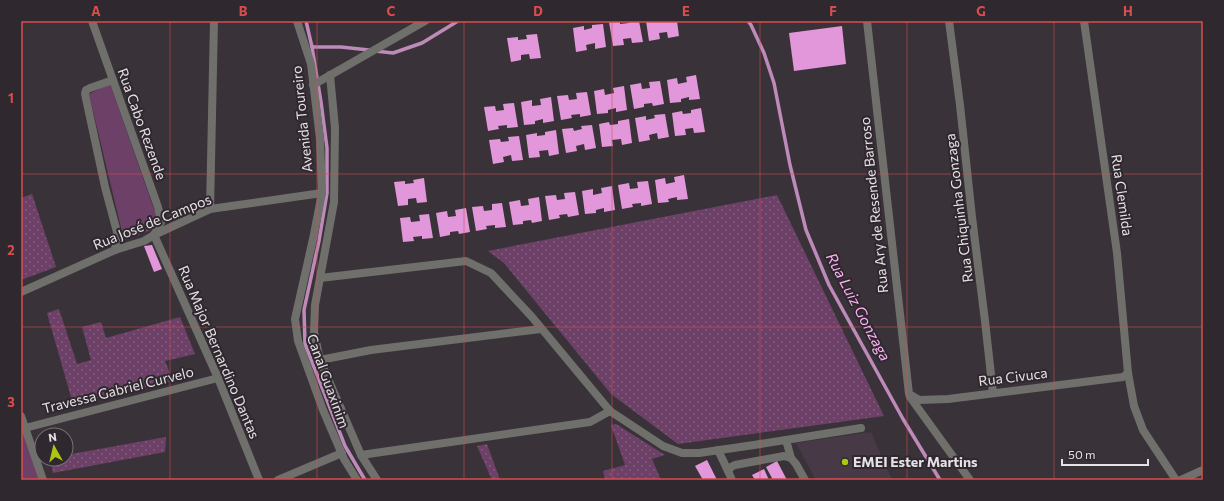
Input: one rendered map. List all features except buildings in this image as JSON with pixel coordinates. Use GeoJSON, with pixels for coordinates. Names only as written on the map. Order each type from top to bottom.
{"type":"FeatureCollection","features":[{"type":"Feature","properties":{"kind":"street","name":"Rua Cabo Rezende"},"geometry":{"type":"LineString","coordinates":[[92,21],[158,207],[161,222],[154,235]]}},
{"type":"Feature","properties":{"kind":"street"},"geometry":{"type":"LineString","coordinates":[[210,209],[214,21]]}},
{"type":"Feature","properties":{"kind":"street","name":"Avenida Toureiro"},"geometry":{"type":"LineString","coordinates":[[297,21],[311,64],[320,139],[322,193]]}},
{"type":"Feature","properties":{"kind":"street"},"geometry":{"type":"LineString","coordinates":[[313,85],[425,21]]}},
{"type":"Feature","properties":{"kind":"street","name":"Rua Ary de Resende Barroso"},"geometry":{"type":"LineString","coordinates":[[866,21],[908,390]]}},
{"type":"Feature","properties":{"kind":"street","name":"Rua Chiquinha Gonzaga"},"geometry":{"type":"LineString","coordinates":[[949,21],[993,393]]}},
{"type":"Feature","properties":{"kind":"street","name":"Rua Clemilda"},"geometry":{"type":"LineString","coordinates":[[1084,21],[1117,253],[1128,373],[1134,406],[1143,430],[1176,480]]}},
{"type":"Feature","properties":{"kind":"street"},"geometry":{"type":"LineString","coordinates":[[330,75],[335,128],[334,202],[315,305],[314,332],[320,360],[361,455],[378,480]]}},
{"type":"Feature","properties":{"kind":"street"},"geometry":{"type":"LineString","coordinates":[[112,80],[86,90],[85,94],[105,187],[117,232],[115,250]]}},
{"type":"Feature","properties":{"kind":"street","name":"Rua José de Campos"},"geometry":{"type":"LineString","coordinates":[[21,292],[115,250],[144,241],[210,209],[322,193]]}},
{"type":"Feature","properties":{"kind":"street","name":"Canal Guaxinim"},"geometry":{"type":"LineString","coordinates":[[322,193],[295,319],[298,341],[323,410],[356,480]]}},
{"type":"Feature","properties":{"kind":"street","name":"Rua Major Bernardino Dantas"},"geometry":{"type":"LineString","coordinates":[[154,235],[218,378],[259,480]]}},
{"type":"Feature","properties":{"kind":"street"},"geometry":{"type":"LineString","coordinates":[[320,278],[466,261],[491,273],[532,317],[610,411],[663,446],[682,453],[699,453],[861,428]]}},
{"type":"Feature","properties":{"kind":"street"},"geometry":{"type":"LineString","coordinates":[[320,360],[371,350],[542,329]]}},
{"type":"Feature","properties":{"kind":"street","name":"Rua Civuca"},"geometry":{"type":"LineString","coordinates":[[908,390],[919,400],[948,399],[1123,377],[1128,373]]}},
{"type":"Feature","properties":{"kind":"street","name":"Travessa Gabriel Curvelo"},"geometry":{"type":"LineString","coordinates":[[25,428],[218,378]]}},
{"type":"Feature","properties":{"kind":"street"},"geometry":{"type":"LineString","coordinates":[[908,390],[970,480]]}},
{"type":"Feature","properties":{"kind":"street"},"geometry":{"type":"LineString","coordinates":[[361,455],[590,422],[610,411]]}},
{"type":"Feature","properties":{"kind":"street"},"geometry":{"type":"LineString","coordinates":[[21,416],[43,480]]}},
{"type":"Feature","properties":{"kind":"street"},"geometry":{"type":"LineString","coordinates":[[786,440],[791,458],[805,480]]}},
{"type":"Feature","properties":{"kind":"street"},"geometry":{"type":"LineString","coordinates":[[718,450],[732,480]]}},
{"type":"Feature","properties":{"kind":"street"},"geometry":{"type":"LineString","coordinates":[[278,480],[342,453]]}},
{"type":"Feature","properties":{"kind":"street"},"geometry":{"type":"LineString","coordinates":[[728,470],[735,465],[784,456],[791,458]]}},
{"type":"Feature","properties":{"kind":"street"},"geometry":{"type":"LineString","coordinates":[[1181,480],[1203,470]]}},
{"type":"Feature","properties":{"kind":"shaded area"},"geometry":{"type":"Polygon","coordinates":[[[110,84],[155,212],[157,228],[124,240],[89,94],[110,84]]]}},
{"type":"Feature","properties":{"kind":"shaded area"},"geometry":{"type":"Polygon","coordinates":[[[32,194],[56,267],[21,280],[21,198],[32,194]]]}},
{"type":"Feature","properties":{"kind":"shaded area"},"geometry":{"type":"Polygon","coordinates":[[[777,195],[884,416],[678,444],[611,394],[504,263],[488,251],[777,195]]]}},
{"type":"Feature","properties":{"kind":"shaded area"},"geometry":{"type":"Polygon","coordinates":[[[59,309],[77,364],[91,360],[82,327],[101,322],[106,338],[180,317],[195,354],[165,361],[173,381],[73,404],[47,313],[59,309]]]}},
{"type":"Feature","properties":{"kind":"shaded area"},"geometry":{"type":"Polygon","coordinates":[[[21,418],[34,456],[34,467],[38,467],[42,480],[21,480],[21,418]]]}},
{"type":"Feature","properties":{"kind":"shaded area"},"geometry":{"type":"Polygon","coordinates":[[[616,424],[665,455],[652,459],[661,480],[605,480],[603,471],[625,465],[611,425],[616,424]]]}},
{"type":"Feature","properties":{"kind":"shaded area","name":"EMEI Ester Martins"},"geometry":{"type":"Polygon","coordinates":[[[871,432],[892,480],[816,480],[796,443],[871,432]]]}},
{"type":"Feature","properties":{"kind":"shaded area"},"geometry":{"type":"Polygon","coordinates":[[[166,437],[165,452],[53,473],[52,467],[74,467],[74,454],[166,437]]]}},
{"type":"Feature","properties":{"kind":"shaded area"},"geometry":{"type":"Polygon","coordinates":[[[487,444],[500,480],[492,480],[477,446],[487,444]]]}},
{"type":"Feature","properties":{"kind":"waterway"},"geometry":{"type":"LineString","coordinates":[[306,21],[312,47],[327,148],[327,193],[319,241],[304,310],[305,344],[345,446],[365,480]]}},
{"type":"Feature","properties":{"kind":"waterway","name":"Rua Luiz Gonzaga"},"geometry":{"type":"LineString","coordinates":[[375,51],[393,53],[422,43],[458,21]]}},
{"type":"Feature","properties":{"kind":"waterway","name":"Rua Luiz Gonzaga"},"geometry":{"type":"LineString","coordinates":[[748,21],[764,53],[774,83],[790,165],[806,230],[829,285],[903,419],[940,480]]}},
{"type":"Feature","properties":{"kind":"waterway","name":"Rua Luiz Gonzaga"},"geometry":{"type":"LineString","coordinates":[[312,47],[341,47],[369,50]]}},
{"type":"Feature","properties":{"kind":"place","name":"EMEI Ester Martins"},"geometry":{"type":"Point","coordinates":[845,462]}}]}
